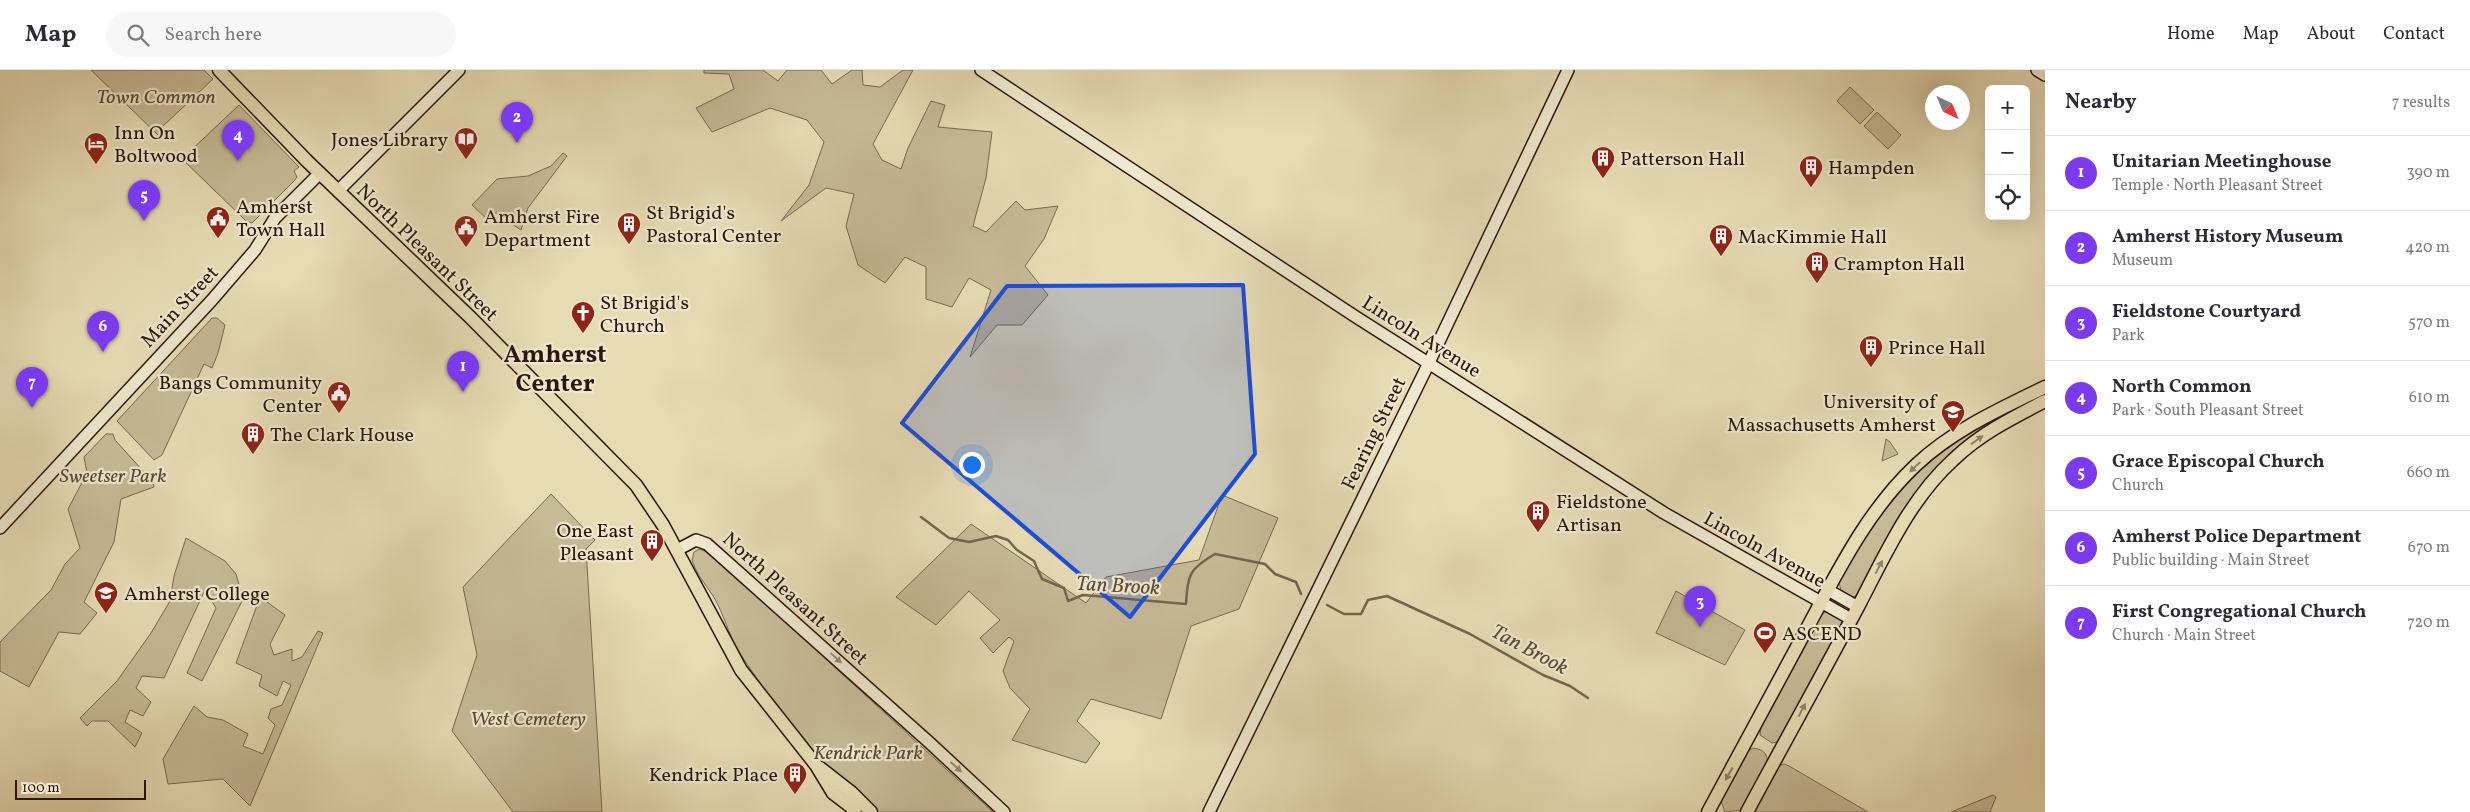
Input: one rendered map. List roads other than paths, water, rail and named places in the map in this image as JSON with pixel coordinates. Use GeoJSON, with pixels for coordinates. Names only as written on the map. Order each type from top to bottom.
{"type":"FeatureCollection","features":[{"type":"Feature","properties":{"kind":"main road","name":"North Pleasant Street"},"geometry":{"type":"LineString","coordinates":[[219,70],[338,191],[471,318],[625,474],[655,511],[677,550]]}},
{"type":"Feature","properties":{"kind":"main road"},"geometry":{"type":"LineString","coordinates":[[1708,812],[1870,517],[1916,465],[1966,428],[2045,387]]}},
{"type":"Feature","properties":{"kind":"main road"},"geometry":{"type":"LineString","coordinates":[[1746,812],[1911,511],[1944,468],[1977,440],[2000,424],[2045,401]]}},
{"type":"Feature","properties":{"kind":"main road"},"geometry":{"type":"LineString","coordinates":[[677,550],[741,670],[816,765],[825,783],[838,798],[855,812]]}},
{"type":"Feature","properties":{"kind":"main road"},"geometry":{"type":"LineString","coordinates":[[816,765],[871,812]]}},
{"type":"Feature","properties":{"kind":"main road"},"geometry":{"type":"LineString","coordinates":[[838,798],[840,812]]}},
{"type":"Feature","properties":{"kind":"street"},"geometry":{"type":"LineString","coordinates":[[338,191],[459,70]]}},
{"type":"Feature","properties":{"kind":"street","name":"Lincoln Avenue"},"geometry":{"type":"LineString","coordinates":[[981,70],[1428,363],[1677,522],[1825,596],[1858,606]]}},
{"type":"Feature","properties":{"kind":"street","name":"Fearing Street"},"geometry":{"type":"LineString","coordinates":[[1209,812],[1428,363],[1568,70]]}},
{"type":"Feature","properties":{"kind":"street"},"geometry":{"type":"LineString","coordinates":[[2037,70],[2045,75]]}},
{"type":"Feature","properties":{"kind":"street","name":"Main Street"},"geometry":{"type":"LineString","coordinates":[[0,528],[212,300],[255,250],[271,223],[320,173]]}},
{"type":"Feature","properties":{"kind":"street","name":"North Pleasant Street"},"geometry":{"type":"LineString","coordinates":[[677,550],[696,540],[707,544],[931,744],[1004,812]]}},
{"type":"Feature","properties":{"kind":"street","name":"Lincoln Avenue"},"geometry":{"type":"LineString","coordinates":[[1825,596],[1851,619]]}},
{"type":"Feature","properties":{"kind":"waterway","name":"Tan Brook"},"geometry":{"type":"LineString","coordinates":[[921,517],[949,538],[969,542],[996,536],[1008,540],[1017,550],[1034,561],[1042,579],[1064,588],[1068,601],[1083,595],[1186,604],[1189,579],[1192,573],[1200,564],[1215,554],[1265,564],[1275,574],[1296,582],[1301,594]]}},
{"type":"Feature","properties":{"kind":"waterway","name":"Tan Brook"},"geometry":{"type":"LineString","coordinates":[[1327,605],[1344,614],[1361,614],[1368,600],[1387,596],[1470,634],[1543,675],[1570,686],[1588,698]]}},
{"type":"Feature","properties":{"kind":"place","name":"Amherst History Museum"},"geometry":{"type":"Point","coordinates":[517,143]}},
{"type":"Feature","properties":{"kind":"place","name":"Jones Library"},"geometry":{"type":"Point","coordinates":[466,160]}},
{"type":"Feature","properties":{"kind":"place","name":"North Common"},"geometry":{"type":"Point","coordinates":[238,161]}},
{"type":"Feature","properties":{"kind":"place","name":"Inn On Boltwood"},"geometry":{"type":"Point","coordinates":[96,165]}},
{"type":"Feature","properties":{"kind":"place","name":"Patterson Hall"},"geometry":{"type":"Point","coordinates":[1603,179]}},
{"type":"Feature","properties":{"kind":"place","name":"Hampden"},"geometry":{"type":"Point","coordinates":[1811,188]}},
{"type":"Feature","properties":{"kind":"place","name":"Grace Episcopal Church"},"geometry":{"type":"Point","coordinates":[144,221]}},
{"type":"Feature","properties":{"kind":"place","name":"Amherst Town Hall"},"geometry":{"type":"Point","coordinates":[218,239]}},
{"type":"Feature","properties":{"kind":"place","name":"St Brigid's Pastoral Center"},"geometry":{"type":"Point","coordinates":[629,245]}},
{"type":"Feature","properties":{"kind":"place","name":"Amherst Fire Department"},"geometry":{"type":"Point","coordinates":[466,248]}},
{"type":"Feature","properties":{"kind":"place","name":"MacKimmie Hall"},"geometry":{"type":"Point","coordinates":[1721,257]}},
{"type":"Feature","properties":{"kind":"place","name":"Crampton Hall"},"geometry":{"type":"Point","coordinates":[1817,284]}},
{"type":"Feature","properties":{"kind":"place","name":"St Brigid's Church"},"geometry":{"type":"Point","coordinates":[583,334]}},
{"type":"Feature","properties":{"kind":"place","name":"Amherst Police Department"},"geometry":{"type":"Point","coordinates":[103,352]}},
{"type":"Feature","properties":{"kind":"place","name":"Prince Hall"},"geometry":{"type":"Point","coordinates":[1871,368]}},
{"type":"Feature","properties":{"kind":"place","name":"Unitarian Meetinghouse"},"geometry":{"type":"Point","coordinates":[463,392]}},
{"type":"Feature","properties":{"kind":"place","name":"First Congregational Church"},"geometry":{"type":"Point","coordinates":[32,408]}},
{"type":"Feature","properties":{"kind":"place","name":"Bangs Community Center"},"geometry":{"type":"Point","coordinates":[339,414]}},
{"type":"Feature","properties":{"kind":"place","name":"University of Massachusetts Amherst"},"geometry":{"type":"Point","coordinates":[1953,433]}},
{"type":"Feature","properties":{"kind":"place","name":"The Clark House"},"geometry":{"type":"Point","coordinates":[253,455]}},
{"type":"Feature","properties":{"kind":"place","name":"Fieldstone Artisan"},"geometry":{"type":"Point","coordinates":[1538,533]}},
{"type":"Feature","properties":{"kind":"place","name":"One East Pleasant"},"geometry":{"type":"Point","coordinates":[652,562]}},
{"type":"Feature","properties":{"kind":"place","name":"Amherst College"},"geometry":{"type":"Point","coordinates":[106,614]}},
{"type":"Feature","properties":{"kind":"place","name":"Fieldstone Courtyard"},"geometry":{"type":"Point","coordinates":[1700,627]}},
{"type":"Feature","properties":{"kind":"place","name":"ASCEND"},"geometry":{"type":"Point","coordinates":[1765,654]}},
{"type":"Feature","properties":{"kind":"place","name":"Kendrick Place"},"geometry":{"type":"Point","coordinates":[795,795]}},
{"type":"Feature","properties":{"kind":"district","name":"Amherst Center"},"geometry":{"type":"Point","coordinates":[555,368]}},
{"type":"Feature","properties":{"kind":"park label","name":"Town Common"},"geometry":{"type":"Point","coordinates":[156,96]}},
{"type":"Feature","properties":{"kind":"park label","name":"Sweetser Park"},"geometry":{"type":"Point","coordinates":[113,475]}},
{"type":"Feature","properties":{"kind":"park label","name":"West Cemetery"},"geometry":{"type":"Point","coordinates":[528,718]}},
{"type":"Feature","properties":{"kind":"park label","name":"Kendrick Park"},"geometry":{"type":"Point","coordinates":[868,752]}}]}
